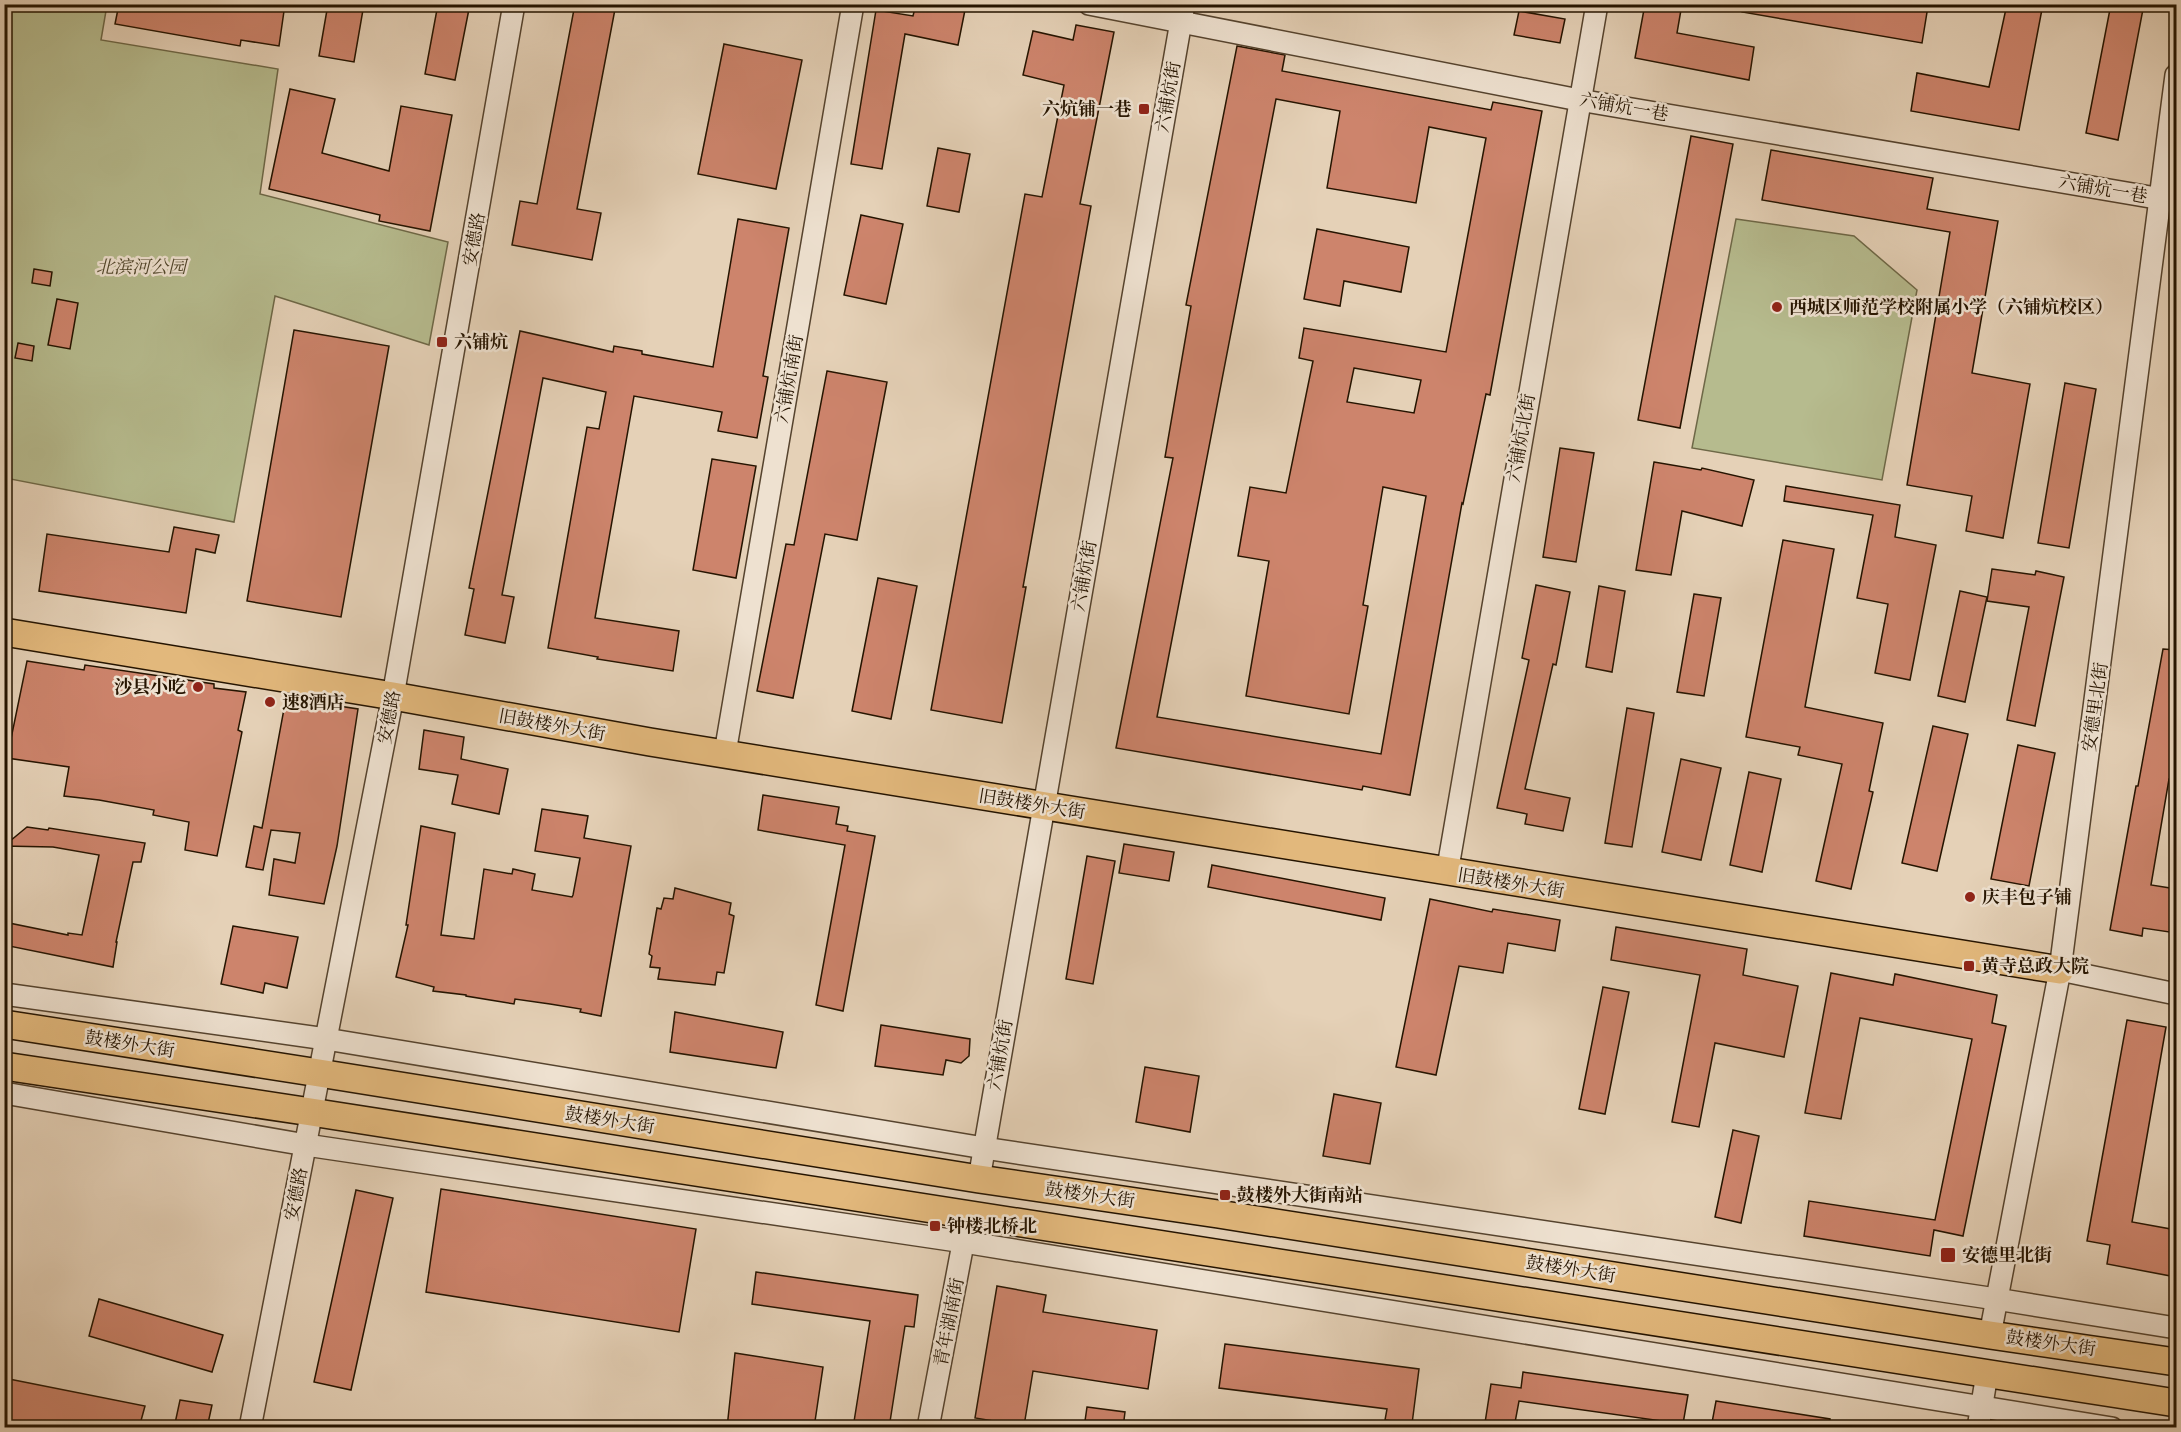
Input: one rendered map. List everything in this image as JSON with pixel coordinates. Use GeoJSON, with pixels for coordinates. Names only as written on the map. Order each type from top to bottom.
{"type":"FeatureCollection","features":[{"type":"Feature","properties":{"kind":"main road","name":"旧鼓楼外大街"},"geometry":{"type":"LineString","coordinates":[[4,632],[393,696],[557,727],[1448,873],[2060,970]]}},
{"type":"Feature","properties":{"kind":"main road","name":"鼓楼外大街"},"geometry":{"type":"LineString","coordinates":[[4,1024],[979,1179],[2176,1362]]}},
{"type":"Feature","properties":{"kind":"main road"},"geometry":{"type":"LineString","coordinates":[[4,1066],[2176,1403]]}},
{"type":"Feature","properties":{"kind":"street","name":"安德路"},"geometry":{"type":"LineString","coordinates":[[250,1428],[393,696],[514,4]]}},
{"type":"Feature","properties":{"kind":"street","name":"六铺炕南街"},"geometry":{"type":"LineString","coordinates":[[725,753],[854,4]]}},
{"type":"Feature","properties":{"kind":"street","name":"六铺炕一巷"},"geometry":{"type":"LineString","coordinates":[[1089,4],[1182,13],[1579,100],[2162,199]]}},
{"type":"Feature","properties":{"kind":"street","name":"六铺炕北街"},"geometry":{"type":"LineString","coordinates":[[1448,873],[1597,4]]}},
{"type":"Feature","properties":{"kind":"street","name":"六铺炕街"},"geometry":{"type":"LineString","coordinates":[[979,1179],[1182,13]]}},
{"type":"Feature","properties":{"kind":"street","name":"安德里北街"},"geometry":{"type":"LineString","coordinates":[[1990,1335],[2060,970],[2162,199],[2176,75]]}},
{"type":"Feature","properties":{"kind":"street"},"geometry":{"type":"LineString","coordinates":[[2060,970],[2176,994]]}},
{"type":"Feature","properties":{"kind":"street","name":"鼓楼外大街"},"geometry":{"type":"LineString","coordinates":[[4,994],[326,1039],[984,1148],[2176,1328]]}},
{"type":"Feature","properties":{"kind":"street"},"geometry":{"type":"LineString","coordinates":[[4,1094],[306,1145],[964,1242],[1979,1417],[2112,1428]]}},
{"type":"Feature","properties":{"kind":"street","name":"青年湖南街"},"geometry":{"type":"LineString","coordinates":[[928,1428],[969,1215]]}},
{"type":"Feature","properties":{"kind":"street"},"geometry":{"type":"LineString","coordinates":[[1979,1417],[1987,1374]]}},
{"type":"Feature","properties":{"kind":"green space","name":"北滨河公园"},"geometry":{"type":"Polygon","coordinates":[[[4,5],[107,5],[101,40],[278,69],[260,194],[448,242],[429,345],[275,296],[234,522],[5,478],[4,5]]]}},
{"type":"Feature","properties":{"kind":"green space"},"geometry":{"type":"Polygon","coordinates":[[[1736,219],[1854,236],[1917,290],[1882,480],[1692,448],[1736,219]]]}},
{"type":"Feature","properties":{"kind":"building"},"geometry":{"type":"Polygon","coordinates":[[[119,4],[285,4],[279,46],[241,40],[240,46],[115,24],[119,4]]]}},
{"type":"Feature","properties":{"kind":"building"},"geometry":{"type":"Polygon","coordinates":[[[328,4],[364,4],[354,62],[319,56],[328,4]]]}},
{"type":"Feature","properties":{"kind":"building"},"geometry":{"type":"Polygon","coordinates":[[[438,4],[470,4],[455,80],[425,74],[438,4]]]}},
{"type":"Feature","properties":{"kind":"building"},"geometry":{"type":"Polygon","coordinates":[[[575,4],[616,4],[577,209],[601,213],[592,260],[512,245],[520,201],[537,204],[575,4]]]}},
{"type":"Feature","properties":{"kind":"building"},"geometry":{"type":"Polygon","coordinates":[[[916,4],[940,4],[965,10],[958,45],[905,34],[882,169],[851,164],[876,10],[913,16],[916,4]]]}},
{"type":"Feature","properties":{"kind":"building"},"geometry":{"type":"Polygon","coordinates":[[[1645,4],[1682,4],[1677,33],[1754,47],[1749,80],[1635,58],[1645,4]]]}},
{"type":"Feature","properties":{"kind":"building"},"geometry":{"type":"Polygon","coordinates":[[[1743,4],[1919,4],[1928,6],[1922,43],[1742,12],[1743,4]]]}},
{"type":"Feature","properties":{"kind":"building"},"geometry":{"type":"Polygon","coordinates":[[[2007,4],[2043,4],[2019,130],[1911,111],[1917,73],[1989,87],[2007,4]]]}},
{"type":"Feature","properties":{"kind":"building"},"geometry":{"type":"Polygon","coordinates":[[[2111,4],[2144,4],[2118,140],[2086,133],[2111,4]]]}},
{"type":"Feature","properties":{"kind":"building"},"geometry":{"type":"Polygon","coordinates":[[[1519,11],[1565,19],[1560,43],[1514,35],[1519,11]]]}},
{"type":"Feature","properties":{"kind":"building"},"geometry":{"type":"Polygon","coordinates":[[[1076,25],[1114,32],[1080,204],[1091,206],[1023,587],[1026,587],[1002,723],[931,710],[1025,194],[1042,197],[1064,85],[1023,75],[1033,31],[1073,40],[1076,25]]]}},
{"type":"Feature","properties":{"kind":"building"},"geometry":{"type":"Polygon","coordinates":[[[724,44],[802,60],[776,189],[698,174],[724,44]]]}},
{"type":"Feature","properties":{"kind":"building"},"geometry":{"type":"Polygon","coordinates":[[[1237,46],[1285,55],[1282,71],[1491,110],[1493,102],[1542,111],[1490,395],[1486,394],[1462,503],[1410,795],[1363,786],[1362,790],[1116,748],[1173,458],[1165,457],[1191,306],[1186,305],[1237,46]],[[1276,99],[1157,717],[1381,754],[1426,496],[1383,487],[1363,605],[1368,606],[1349,714],[1246,696],[1269,561],[1238,556],[1250,487],[1286,493],[1313,361],[1299,358],[1304,328],[1446,352],[1486,138],[1429,127],[1416,203],[1327,188],[1340,111],[1276,99]],[[1354,368],[1347,402],[1414,413],[1421,380],[1354,368]]]}},
{"type":"Feature","properties":{"kind":"building"},"geometry":{"type":"Polygon","coordinates":[[[290,89],[335,99],[322,153],[389,171],[401,106],[452,115],[430,231],[379,221],[380,215],[269,189],[290,89]]]}},
{"type":"Feature","properties":{"kind":"building"},"geometry":{"type":"Polygon","coordinates":[[[1691,136],[1733,144],[1680,428],[1638,420],[1691,136]]]}},
{"type":"Feature","properties":{"kind":"building"},"geometry":{"type":"Polygon","coordinates":[[[938,148],[970,154],[959,212],[927,206],[938,148]]]}},
{"type":"Feature","properties":{"kind":"building"},"geometry":{"type":"Polygon","coordinates":[[[1771,150],[1933,178],[1927,209],[1998,221],[1972,373],[2030,384],[2003,538],[1966,531],[1972,496],[1907,485],[1950,232],[1762,200],[1771,150]]]}},
{"type":"Feature","properties":{"kind":"building"},"geometry":{"type":"Polygon","coordinates":[[[861,215],[903,224],[886,304],[844,295],[861,215]]]}},
{"type":"Feature","properties":{"kind":"building"},"geometry":{"type":"Polygon","coordinates":[[[738,219],[789,228],[763,376],[768,377],[757,438],[718,431],[722,412],[634,396],[595,618],[679,631],[673,671],[597,659],[598,657],[548,648],[587,427],[599,429],[606,392],[543,378],[502,595],[514,597],[505,643],[465,635],[474,589],[469,588],[520,331],[613,352],[614,346],[642,351],[642,354],[713,367],[738,219]]]}},
{"type":"Feature","properties":{"kind":"building"},"geometry":{"type":"Polygon","coordinates":[[[1317,229],[1409,247],[1401,292],[1344,281],[1340,306],[1304,299],[1317,229]]]}},
{"type":"Feature","properties":{"kind":"building"},"geometry":{"type":"Polygon","coordinates":[[[34,269],[52,272],[50,286],[32,283],[34,269]]]}},
{"type":"Feature","properties":{"kind":"building"},"geometry":{"type":"Polygon","coordinates":[[[57,299],[78,303],[70,349],[48,345],[57,299]]]}},
{"type":"Feature","properties":{"kind":"building"},"geometry":{"type":"Polygon","coordinates":[[[294,330],[389,346],[341,617],[247,601],[294,330]]]}},
{"type":"Feature","properties":{"kind":"building"},"geometry":{"type":"Polygon","coordinates":[[[18,343],[34,346],[32,361],[15,358],[18,343]]]}},
{"type":"Feature","properties":{"kind":"building"},"geometry":{"type":"Polygon","coordinates":[[[827,371],[887,382],[857,540],[825,534],[793,698],[757,691],[786,544],[794,545],[827,371]]]}},
{"type":"Feature","properties":{"kind":"building"},"geometry":{"type":"Polygon","coordinates":[[[2065,383],[2096,389],[2069,548],[2038,543],[2065,383]]]}},
{"type":"Feature","properties":{"kind":"building"},"geometry":{"type":"Polygon","coordinates":[[[1560,448],[1594,453],[1576,562],[1543,557],[1560,448]]]}},
{"type":"Feature","properties":{"kind":"building"},"geometry":{"type":"Polygon","coordinates":[[[712,459],[756,466],[736,578],[693,570],[712,459]]]}},
{"type":"Feature","properties":{"kind":"building"},"geometry":{"type":"Polygon","coordinates":[[[1654,462],[1701,470],[1702,468],[1754,480],[1742,526],[1682,511],[1671,575],[1636,570],[1654,462]]]}},
{"type":"Feature","properties":{"kind":"building"},"geometry":{"type":"Polygon","coordinates":[[[1786,486],[1900,505],[1895,537],[1936,545],[1910,680],[1875,673],[1888,604],[1857,598],[1873,515],[1784,501],[1786,486]]]}},
{"type":"Feature","properties":{"kind":"building"},"geometry":{"type":"Polygon","coordinates":[[[174,527],[219,535],[215,553],[196,549],[186,613],[39,591],[47,534],[169,552],[174,527]]]}},
{"type":"Feature","properties":{"kind":"building"},"geometry":{"type":"Polygon","coordinates":[[[1783,540],[1834,549],[1805,707],[1883,723],[1869,791],[1873,792],[1851,889],[1816,881],[1842,764],[1798,755],[1800,747],[1746,737],[1783,540]]]}},
{"type":"Feature","properties":{"kind":"building"},"geometry":{"type":"Polygon","coordinates":[[[1992,569],[2035,575],[2036,571],[2064,577],[2035,726],[2007,720],[2029,607],[1987,601],[1992,569]]]}},
{"type":"Feature","properties":{"kind":"building"},"geometry":{"type":"Polygon","coordinates":[[[878,578],[917,586],[891,719],[852,711],[878,578]]]}},
{"type":"Feature","properties":{"kind":"building"},"geometry":{"type":"Polygon","coordinates":[[[1536,585],[1570,592],[1556,665],[1553,664],[1525,789],[1570,798],[1563,831],[1525,824],[1527,814],[1497,808],[1529,660],[1522,658],[1536,585]]]}},
{"type":"Feature","properties":{"kind":"building"},"geometry":{"type":"Polygon","coordinates":[[[1599,586],[1625,591],[1612,672],[1586,667],[1599,586]]]}},
{"type":"Feature","properties":{"kind":"building"},"geometry":{"type":"Polygon","coordinates":[[[1960,591],[1987,597],[1965,702],[1938,696],[1960,591]]]}},
{"type":"Feature","properties":{"kind":"building"},"geometry":{"type":"Polygon","coordinates":[[[1694,594],[1721,598],[1704,696],[1677,692],[1694,594]]]}},
{"type":"Feature","properties":{"kind":"building"},"geometry":{"type":"Polygon","coordinates":[[[2163,649],[2176,650],[2176,780],[2169,779],[2151,885],[2176,889],[2176,933],[2143,928],[2142,936],[2110,930],[2163,649]]]}},
{"type":"Feature","properties":{"kind":"building"},"geometry":{"type":"Polygon","coordinates":[[[27,661],[84,670],[85,665],[214,684],[214,688],[246,692],[238,730],[242,732],[217,856],[185,850],[189,822],[153,815],[154,810],[64,796],[69,767],[7,758],[27,661]]]}},
{"type":"Feature","properties":{"kind":"building"},"geometry":{"type":"Polygon","coordinates":[[[286,698],[358,709],[337,846],[324,904],[269,895],[274,859],[295,863],[300,833],[271,830],[263,870],[246,867],[254,826],[262,828],[286,698]]]}},
{"type":"Feature","properties":{"kind":"building"},"geometry":{"type":"Polygon","coordinates":[[[1627,708],[1654,713],[1632,847],[1605,843],[1627,708]]]}},
{"type":"Feature","properties":{"kind":"building"},"geometry":{"type":"Polygon","coordinates":[[[1933,726],[1968,734],[1937,871],[1902,863],[1933,726]]]}},
{"type":"Feature","properties":{"kind":"building"},"geometry":{"type":"Polygon","coordinates":[[[424,730],[464,737],[461,759],[508,769],[499,814],[452,804],[458,775],[419,769],[424,730]]]}},
{"type":"Feature","properties":{"kind":"building"},"geometry":{"type":"Polygon","coordinates":[[[2018,745],[2055,753],[2029,886],[1991,879],[2018,745]]]}},
{"type":"Feature","properties":{"kind":"building"},"geometry":{"type":"Polygon","coordinates":[[[1681,759],[1721,768],[1701,860],[1662,852],[1681,759]]]}},
{"type":"Feature","properties":{"kind":"building"},"geometry":{"type":"Polygon","coordinates":[[[1749,772],[1781,779],[1762,872],[1730,865],[1749,772]]]}},
{"type":"Feature","properties":{"kind":"building"},"geometry":{"type":"Polygon","coordinates":[[[763,795],[839,807],[836,824],[848,826],[847,831],[875,836],[843,1011],[816,1005],[845,845],[758,830],[763,795]]]}},
{"type":"Feature","properties":{"kind":"building"},"geometry":{"type":"Polygon","coordinates":[[[542,809],[588,816],[584,838],[631,846],[601,1016],[580,1012],[581,1009],[550,1004],[515,999],[514,1004],[433,991],[434,987],[396,977],[408,925],[406,925],[421,826],[455,833],[441,935],[474,939],[484,869],[512,874],[513,869],[535,874],[532,890],[572,897],[580,858],[535,851],[542,809]]]}},
{"type":"Feature","properties":{"kind":"building"},"geometry":{"type":"Polygon","coordinates":[[[27,827],[48,830],[49,828],[145,843],[141,862],[133,862],[113,967],[4,945],[4,922],[68,935],[68,933],[82,935],[99,855],[53,847],[4,846],[27,827]]]}},
{"type":"Feature","properties":{"kind":"building"},"geometry":{"type":"Polygon","coordinates":[[[1124,844],[1174,852],[1169,881],[1119,873],[1124,844]]]}},
{"type":"Feature","properties":{"kind":"building"},"geometry":{"type":"Polygon","coordinates":[[[1087,856],[1115,861],[1093,984],[1066,979],[1087,856]]]}},
{"type":"Feature","properties":{"kind":"building"},"geometry":{"type":"Polygon","coordinates":[[[1212,865],[1385,898],[1381,920],[1208,887],[1212,865]]]}},
{"type":"Feature","properties":{"kind":"building"},"geometry":{"type":"Polygon","coordinates":[[[675,888],[731,903],[729,914],[734,916],[724,973],[717,972],[715,985],[658,979],[660,968],[650,967],[652,956],[649,954],[657,908],[661,909],[664,898],[673,899],[675,888]]]}},
{"type":"Feature","properties":{"kind":"building"},"geometry":{"type":"Polygon","coordinates":[[[1430,899],[1492,912],[1493,909],[1560,920],[1555,951],[1508,943],[1503,973],[1459,966],[1436,1075],[1396,1067],[1430,899]]]}},
{"type":"Feature","properties":{"kind":"building"},"geometry":{"type":"Polygon","coordinates":[[[233,926],[298,937],[287,988],[265,983],[263,993],[221,984],[233,926]]]}},
{"type":"Feature","properties":{"kind":"building"},"geometry":{"type":"Polygon","coordinates":[[[1616,927],[1747,949],[1743,975],[1798,986],[1784,1057],[1715,1043],[1699,1127],[1672,1122],[1700,975],[1611,960],[1616,927]]]}},
{"type":"Feature","properties":{"kind":"building"},"geometry":{"type":"Polygon","coordinates":[[[1831,973],[1893,985],[1895,974],[1997,995],[1992,1023],[2006,1026],[1963,1236],[1934,1230],[1930,1256],[1804,1236],[1809,1201],[1935,1220],[1972,1039],[1860,1018],[1841,1119],[1805,1113],[1831,973]]]}},
{"type":"Feature","properties":{"kind":"building"},"geometry":{"type":"Polygon","coordinates":[[[1603,987],[1629,992],[1605,1114],[1579,1109],[1603,987]]]}},
{"type":"Feature","properties":{"kind":"building"},"geometry":{"type":"Polygon","coordinates":[[[675,1012],[783,1032],[776,1068],[670,1052],[675,1012]]]}},
{"type":"Feature","properties":{"kind":"building"},"geometry":{"type":"Polygon","coordinates":[[[2127,1020],[2166,1027],[2132,1222],[2176,1230],[2176,1277],[2107,1264],[2110,1245],[2087,1241],[2127,1020]]]}},
{"type":"Feature","properties":{"kind":"building"},"geometry":{"type":"Polygon","coordinates":[[[881,1025],[970,1039],[969,1056],[961,1063],[946,1060],[943,1075],[875,1066],[881,1025]]]}},
{"type":"Feature","properties":{"kind":"building"},"geometry":{"type":"Polygon","coordinates":[[[1145,1067],[1199,1076],[1190,1132],[1136,1122],[1145,1067]]]}},
{"type":"Feature","properties":{"kind":"building"},"geometry":{"type":"Polygon","coordinates":[[[1334,1094],[1381,1103],[1370,1164],[1323,1156],[1334,1094]]]}},
{"type":"Feature","properties":{"kind":"building"},"geometry":{"type":"Polygon","coordinates":[[[1733,1130],[1759,1136],[1741,1223],[1715,1217],[1733,1130]]]}},
{"type":"Feature","properties":{"kind":"building"},"geometry":{"type":"Polygon","coordinates":[[[441,1189],[696,1229],[679,1332],[426,1292],[441,1189]]]}},
{"type":"Feature","properties":{"kind":"building"},"geometry":{"type":"Polygon","coordinates":[[[356,1190],[393,1198],[351,1390],[314,1382],[356,1190]]]}},
{"type":"Feature","properties":{"kind":"building"},"geometry":{"type":"Polygon","coordinates":[[[756,1272],[918,1295],[914,1327],[905,1326],[889,1428],[853,1428],[870,1321],[752,1304],[756,1272]]]}},
{"type":"Feature","properties":{"kind":"building"},"geometry":{"type":"Polygon","coordinates":[[[997,1286],[1046,1295],[1043,1312],[1157,1330],[1148,1389],[1033,1371],[1024,1426],[975,1418],[997,1286]]]}},
{"type":"Feature","properties":{"kind":"building"},"geometry":{"type":"Polygon","coordinates":[[[99,1299],[223,1335],[212,1372],[89,1336],[99,1299]]]}},
{"type":"Feature","properties":{"kind":"building"},"geometry":{"type":"Polygon","coordinates":[[[1225,1344],[1419,1369],[1412,1424],[1385,1420],[1387,1409],[1219,1388],[1225,1344]]]}},
{"type":"Feature","properties":{"kind":"building"},"geometry":{"type":"Polygon","coordinates":[[[735,1353],[823,1367],[814,1428],[727,1428],[735,1353]]]}},
{"type":"Feature","properties":{"kind":"building"},"geometry":{"type":"Polygon","coordinates":[[[1523,1372],[1688,1395],[1683,1424],[1519,1401],[1514,1428],[1485,1423],[1491,1384],[1521,1388],[1523,1372]]]}},
{"type":"Feature","properties":{"kind":"building"},"geometry":{"type":"Polygon","coordinates":[[[4,1378],[145,1406],[139,1428],[4,1428],[4,1378]]]}},
{"type":"Feature","properties":{"kind":"building"},"geometry":{"type":"Polygon","coordinates":[[[180,1400],[212,1405],[207,1428],[174,1428],[180,1400]]]}},
{"type":"Feature","properties":{"kind":"building"},"geometry":{"type":"Polygon","coordinates":[[[1716,1401],[1830,1419],[1829,1428],[1711,1428],[1716,1401]]]}},
{"type":"Feature","properties":{"kind":"building"},"geometry":{"type":"Polygon","coordinates":[[[1087,1407],[1125,1412],[1123,1428],[1084,1428],[1087,1407]]]}},
{"type":"Feature","properties":{"kind":"place","name":"六炕铺一巷"},"geometry":{"type":"Point","coordinates":[1144,109]}},
{"type":"Feature","properties":{"kind":"place","name":"西城区师范学校附属小学（六铺炕校区）"},"geometry":{"type":"Point","coordinates":[1777,307]}},
{"type":"Feature","properties":{"kind":"place","name":"六铺炕"},"geometry":{"type":"Point","coordinates":[442,342]}},
{"type":"Feature","properties":{"kind":"place","name":"沙县小吃"},"geometry":{"type":"Point","coordinates":[198,687]}},
{"type":"Feature","properties":{"kind":"place","name":"速8酒店"},"geometry":{"type":"Point","coordinates":[270,702]}},
{"type":"Feature","properties":{"kind":"place","name":"庆丰包子铺"},"geometry":{"type":"Point","coordinates":[1970,897]}},
{"type":"Feature","properties":{"kind":"place","name":"黄寺总政大院"},"geometry":{"type":"Point","coordinates":[1969,966]}},
{"type":"Feature","properties":{"kind":"place","name":"鼓楼外大街南站"},"geometry":{"type":"Point","coordinates":[1225,1195]}},
{"type":"Feature","properties":{"kind":"place","name":"钟楼北桥北"},"geometry":{"type":"Point","coordinates":[935,1226]}},
{"type":"Feature","properties":{"kind":"place","name":"安德里北街"},"geometry":{"type":"Point","coordinates":[1948,1255]}}]}
